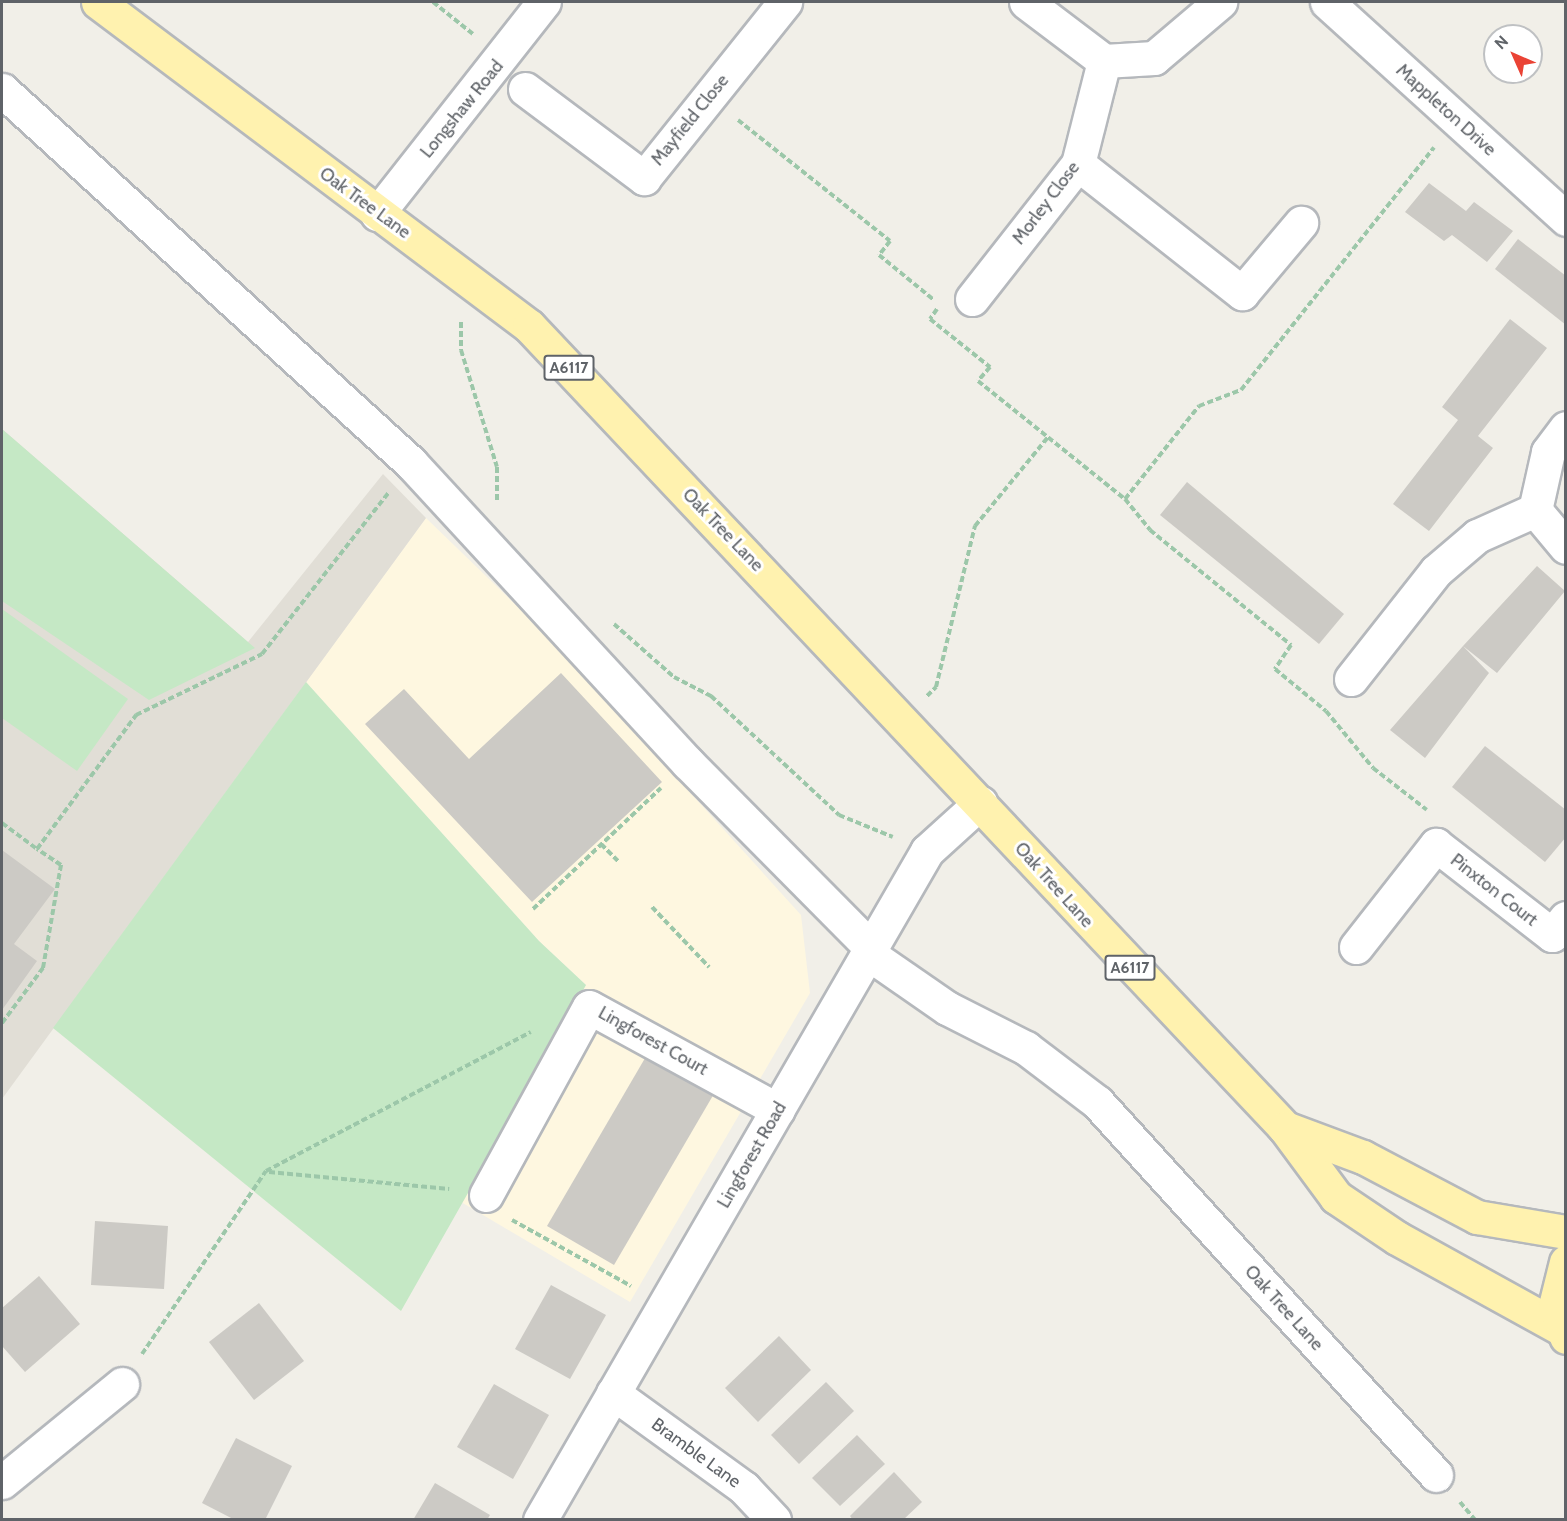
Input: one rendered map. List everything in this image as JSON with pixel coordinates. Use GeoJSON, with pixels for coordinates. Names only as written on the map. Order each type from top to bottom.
{"type":"FeatureCollection","features":[{"type":"Feature","properties":{"kind":"main road","name":"Oak Tree Lane"},"geometry":{"type":"LineString","coordinates":[[98,2],[377,214],[461,270],[529,326],[904,721],[1285,1128],[1336,1197],[1397,1238],[1563,1333]]}},
{"type":"Feature","properties":{"kind":"main road","name":"Oak Tree Lane"},"geometry":{"type":"LineString","coordinates":[[1285,1128],[1364,1157],[1477,1217],[1566,1232]]}},
{"type":"Feature","properties":{"kind":"main road","name":"Oak Tree Lane"},"geometry":{"type":"LineString","coordinates":[[1563,1333],[1557,1282],[1566,1262]]}},
{"type":"Feature","properties":{"kind":"street","name":"Longshaw Road"},"geometry":{"type":"LineString","coordinates":[[377,214],[504,59],[543,2]]}},
{"type":"Feature","properties":{"kind":"street","name":"Mayfield Close"},"geometry":{"type":"LineString","coordinates":[[525,89],[644,178],[785,2]]}},
{"type":"Feature","properties":{"kind":"street"},"geometry":{"type":"LineString","coordinates":[[1026,2],[1104,61],[1154,57],[1220,2]]}},
{"type":"Feature","properties":{"kind":"street","name":"Mappleton Drive"},"geometry":{"type":"LineString","coordinates":[[1327,2],[1566,219]]}},
{"type":"Feature","properties":{"kind":"street","name":"Morley Close"},"geometry":{"type":"LineString","coordinates":[[972,299],[1078,164],[1104,61]]}},
{"type":"Feature","properties":{"kind":"street","name":"Oak Tree Lane"},"geometry":{"type":"LineString","coordinates":[[2,90],[411,463],[467,527],[688,763],[871,951],[947,1008],[1026,1048],[1097,1102],[1436,1475]]}},
{"type":"Feature","properties":{"kind":"street"},"geometry":{"type":"LineString","coordinates":[[1078,164],[1242,293],[1301,223]]}},
{"type":"Feature","properties":{"kind":"street"},"geometry":{"type":"LineString","coordinates":[[1535,510],[1548,452],[1566,428]]}},
{"type":"Feature","properties":{"kind":"street"},"geometry":{"type":"LineString","coordinates":[[1535,510],[1566,547]]}},
{"type":"Feature","properties":{"kind":"street"},"geometry":{"type":"LineString","coordinates":[[1351,679],[1436,571],[1477,536],[1535,510]]}},
{"type":"Feature","properties":{"kind":"street","name":"Lingforest Road"},"geometry":{"type":"LineString","coordinates":[[540,1520],[927,851],[980,803]]}},
{"type":"Feature","properties":{"kind":"street","name":"Pinxton Court"},"geometry":{"type":"LineString","coordinates":[[1356,946],[1436,845],[1561,933]]}},
{"type":"Feature","properties":{"kind":"street","name":"Lingforest Court"},"geometry":{"type":"LineString","coordinates":[[486,1195],[589,1007],[778,1110]]}},
{"type":"Feature","properties":{"kind":"street"},"geometry":{"type":"LineString","coordinates":[[2,1482],[122,1384]]}},
{"type":"Feature","properties":{"kind":"street","name":"Bramble Lane"},"geometry":{"type":"LineString","coordinates":[[613,1393],[744,1488],[774,1520]]}},
{"type":"Feature","properties":{"kind":"path"},"geometry":{"type":"LineString","coordinates":[[433,2],[504,59]]}},
{"type":"Feature","properties":{"kind":"path"},"geometry":{"type":"LineString","coordinates":[[709,97],[890,241],[879,255],[940,305],[930,319],[990,367],[978,381],[1125,499],[1150,530],[1291,645],[1275,669],[1326,711],[1373,768],[1450,828],[1436,845]]}},
{"type":"Feature","properties":{"kind":"path"},"geometry":{"type":"LineString","coordinates":[[1125,499],[1199,406],[1241,390],[1456,120]]}},
{"type":"Feature","properties":{"kind":"path"},"geometry":{"type":"LineString","coordinates":[[461,270],[461,350],[497,467],[497,519],[467,527]]}},
{"type":"Feature","properties":{"kind":"path"},"geometry":{"type":"LineString","coordinates":[[904,721],[936,687],[975,526],[1048,437]]}},
{"type":"Feature","properties":{"kind":"path"},"geometry":{"type":"LineString","coordinates":[[37,849],[136,715],[262,654],[411,463]]}},
{"type":"Feature","properties":{"kind":"path"},"geometry":{"type":"LineString","coordinates":[[612,622],[674,677],[711,696],[839,815],[927,851]]}},
{"type":"Feature","properties":{"kind":"path"},"geometry":{"type":"LineString","coordinates":[[533,909],[688,763]]}},
{"type":"Feature","properties":{"kind":"path"},"geometry":{"type":"LineString","coordinates":[[2,823],[61,865],[43,968],[2,1023]]}},
{"type":"Feature","properties":{"kind":"path"},"geometry":{"type":"LineString","coordinates":[[601,844],[618,861]]}},
{"type":"Feature","properties":{"kind":"path"},"geometry":{"type":"LineString","coordinates":[[652,907],[709,967]]}},
{"type":"Feature","properties":{"kind":"path"},"geometry":{"type":"LineString","coordinates":[[122,1384],[266,1172],[570,1010],[589,1007]]}},
{"type":"Feature","properties":{"kind":"shaded area"},"geometry":{"type":"Polygon","coordinates":[[[2,429],[248,642],[383,474],[426,518],[2,1099],[2,429]]]}},
{"type":"Feature","properties":{"kind":"shaded area"},"geometry":{"type":"Polygon","coordinates":[[[426,518],[553,641],[801,915],[810,993],[630,1302],[461,1202],[586,985],[539,941],[306,682],[426,518]]]}},
{"type":"Feature","properties":{"kind":"green space"},"geometry":{"type":"Polygon","coordinates":[[[2,429],[255,648],[149,700],[2,601],[2,429]]]}},
{"type":"Feature","properties":{"kind":"green space"},"geometry":{"type":"Polygon","coordinates":[[[2,609],[128,699],[77,771],[2,718],[2,609]]]}},
{"type":"Feature","properties":{"kind":"green space"},"geometry":{"type":"Polygon","coordinates":[[[306,682],[539,941],[586,985],[401,1311],[53,1028],[306,682]]]}},
{"type":"Feature","properties":{"kind":"building"},"geometry":{"type":"Polygon","coordinates":[[[1429,183],[1466,211],[1474,202],[1513,231],[1487,262],[1452,235],[1444,241],[1405,212],[1429,183]]]}},
{"type":"Feature","properties":{"kind":"building"},"geometry":{"type":"Polygon","coordinates":[[[1518,239],[1566,276],[1566,325],[1495,269],[1518,239]]]}},
{"type":"Feature","properties":{"kind":"building"},"geometry":{"type":"Polygon","coordinates":[[[1510,319],[1547,348],[1478,436],[1493,448],[1429,531],[1393,504],[1458,420],[1442,407],[1510,319]]]}},
{"type":"Feature","properties":{"kind":"building"},"geometry":{"type":"Polygon","coordinates":[[[1187,482],[1344,614],[1319,644],[1160,515],[1187,482]]]}},
{"type":"Feature","properties":{"kind":"building"},"geometry":{"type":"Polygon","coordinates":[[[1537,566],[1565,591],[1497,673],[1463,646],[1537,566]]]}},
{"type":"Feature","properties":{"kind":"building"},"geometry":{"type":"Polygon","coordinates":[[[1463,646],[1489,673],[1425,758],[1390,730],[1463,646]]]}},
{"type":"Feature","properties":{"kind":"building"},"geometry":{"type":"Polygon","coordinates":[[[561,673],[662,782],[532,902],[365,724],[404,689],[469,759],[561,673]]]}},
{"type":"Feature","properties":{"kind":"building"},"geometry":{"type":"Polygon","coordinates":[[[1485,746],[1566,810],[1566,837],[1545,862],[1452,787],[1485,746]]]}},
{"type":"Feature","properties":{"kind":"building"},"geometry":{"type":"Polygon","coordinates":[[[2,850],[55,889],[14,944],[37,961],[2,1010],[2,850]]]}},
{"type":"Feature","properties":{"kind":"building"},"geometry":{"type":"Polygon","coordinates":[[[648,1053],[715,1092],[614,1265],[547,1226],[648,1053]]]}},
{"type":"Feature","properties":{"kind":"building"},"geometry":{"type":"Polygon","coordinates":[[[95,1221],[168,1226],[164,1289],[91,1285],[95,1221]]]}},
{"type":"Feature","properties":{"kind":"building"},"geometry":{"type":"Polygon","coordinates":[[[39,1276],[80,1324],[25,1372],[2,1346],[2,1308],[39,1276]]]}},
{"type":"Feature","properties":{"kind":"building"},"geometry":{"type":"Polygon","coordinates":[[[551,1285],[606,1315],[570,1379],[515,1349],[551,1285]]]}},
{"type":"Feature","properties":{"kind":"building"},"geometry":{"type":"Polygon","coordinates":[[[259,1303],[304,1361],[254,1400],[209,1342],[259,1303]]]}},
{"type":"Feature","properties":{"kind":"building"},"geometry":{"type":"Polygon","coordinates":[[[779,1336],[811,1370],[758,1422],[725,1388],[779,1336]]]}},
{"type":"Feature","properties":{"kind":"building"},"geometry":{"type":"Polygon","coordinates":[[[826,1382],[854,1411],[799,1464],[771,1435],[826,1382]]]}},
{"type":"Feature","properties":{"kind":"building"},"geometry":{"type":"Polygon","coordinates":[[[494,1384],[549,1415],[513,1479],[457,1447],[494,1384]]]}},
{"type":"Feature","properties":{"kind":"building"},"geometry":{"type":"Polygon","coordinates":[[[857,1435],[885,1464],[840,1506],[812,1478],[857,1435]]]}},
{"type":"Feature","properties":{"kind":"building"},"geometry":{"type":"Polygon","coordinates":[[[236,1438],[292,1466],[265,1520],[235,1520],[202,1503],[236,1438]]]}},
{"type":"Feature","properties":{"kind":"building"},"geometry":{"type":"Polygon","coordinates":[[[894,1472],[922,1502],[903,1520],[853,1520],[850,1516],[894,1472]]]}},
{"type":"Feature","properties":{"kind":"building"},"geometry":{"type":"Polygon","coordinates":[[[435,1483],[490,1515],[487,1520],[413,1520],[435,1483]]]}}]}
